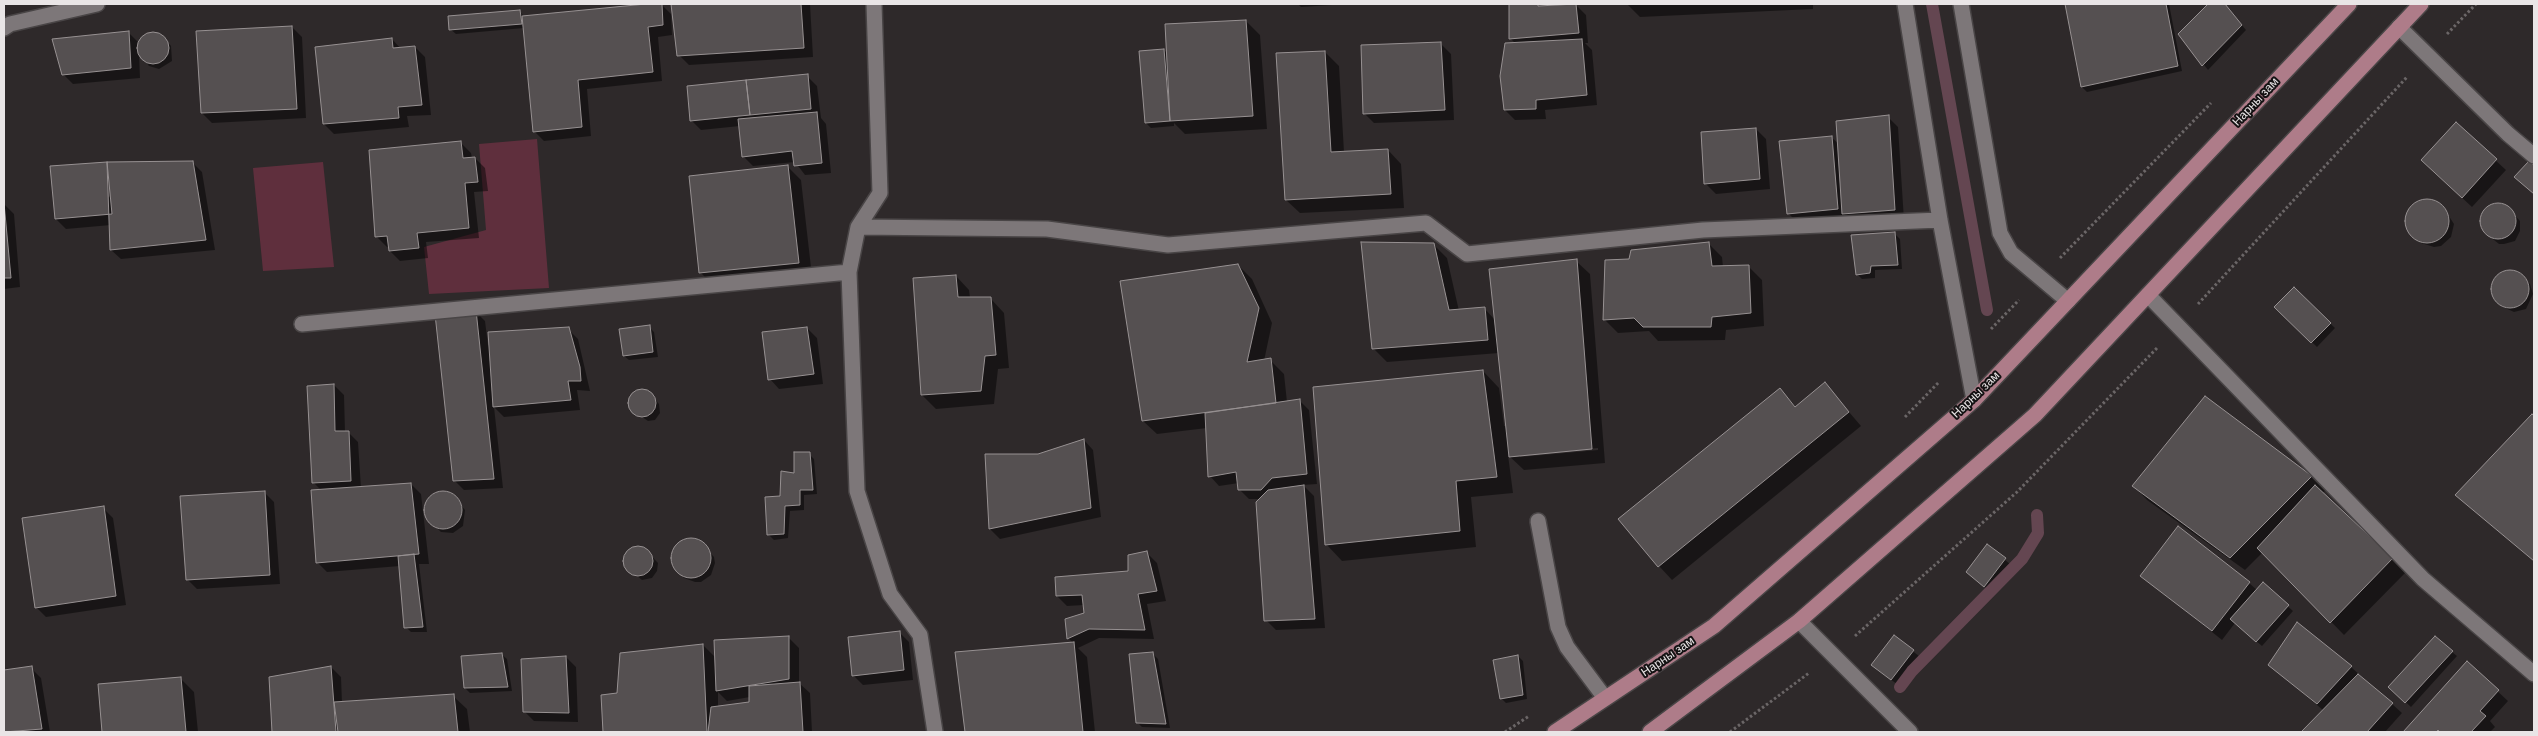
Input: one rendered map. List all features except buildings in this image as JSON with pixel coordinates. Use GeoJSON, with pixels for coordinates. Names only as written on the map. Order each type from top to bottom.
{"type":"FeatureCollection","features":[{"type":"Feature","properties":{"kind":"main road","name":"Нарны зам"},"geometry":{"type":"LineString","coordinates":[[1554,732],[1714,626],[1974,400],[2349,4]]}},
{"type":"Feature","properties":{"kind":"main road"},"geometry":{"type":"LineString","coordinates":[[1650,732],[1799,621],[2035,415],[2421,4]]}},
{"type":"Feature","properties":{"kind":"street"},"geometry":{"type":"LineString","coordinates":[[4,28],[10,24],[97,4]]}},
{"type":"Feature","properties":{"kind":"street"},"geometry":{"type":"LineString","coordinates":[[874,4],[880,193],[858,227],[849,272],[857,491],[890,594],[920,635],[935,732]]}},
{"type":"Feature","properties":{"kind":"street"},"geometry":{"type":"LineString","coordinates":[[1905,4],[1940,220],[1974,400]]}},
{"type":"Feature","properties":{"kind":"street"},"geometry":{"type":"LineString","coordinates":[[1961,4],[2000,233],[2011,253],[2068,301]]}},
{"type":"Feature","properties":{"kind":"street"},"geometry":{"type":"LineString","coordinates":[[2399,27],[2508,134],[2534,156]]}},
{"type":"Feature","properties":{"kind":"street"},"geometry":{"type":"LineString","coordinates":[[858,227],[1047,229],[1168,245],[1426,223],[1466,254],[1703,230],[1940,220]]}},
{"type":"Feature","properties":{"kind":"street"},"geometry":{"type":"LineString","coordinates":[[302,324],[849,272]]}},
{"type":"Feature","properties":{"kind":"street"},"geometry":{"type":"LineString","coordinates":[[2148,295],[2423,579],[2534,674]]}},
{"type":"Feature","properties":{"kind":"street"},"geometry":{"type":"LineString","coordinates":[[1538,521],[1558,628],[1567,647],[1606,698]]}},
{"type":"Feature","properties":{"kind":"street"},"geometry":{"type":"LineString","coordinates":[[1799,621],[1910,732]]}},
{"type":"Feature","properties":{"kind":"path"},"geometry":{"type":"LineString","coordinates":[[1730,732],[1832,656],[2017,492],[2177,327],[2476,4]]}},
{"type":"Feature","properties":{"kind":"path"},"geometry":{"type":"LineString","coordinates":[[1899,424],[2212,102]]}},
{"type":"Feature","properties":{"kind":"path"},"geometry":{"type":"LineString","coordinates":[[1505,732],[1535,712]]}},
{"type":"Feature","properties":{"kind":"shaded area"},"geometry":{"type":"Polygon","coordinates":[[[537,139],[549,288],[429,294],[424,247],[486,230],[479,144],[537,139]]]}},
{"type":"Feature","properties":{"kind":"shaded area"},"geometry":{"type":"Polygon","coordinates":[[[323,162],[334,267],[263,271],[253,168],[323,162]]]}},
{"type":"Feature","properties":{"kind":"waterway"},"geometry":{"type":"LineString","coordinates":[[1932,4],[1987,310]]}},
{"type":"Feature","properties":{"kind":"waterway"},"geometry":{"type":"LineString","coordinates":[[1900,687],[1912,671],[2022,559],[2038,533],[2037,515]]}}]}
